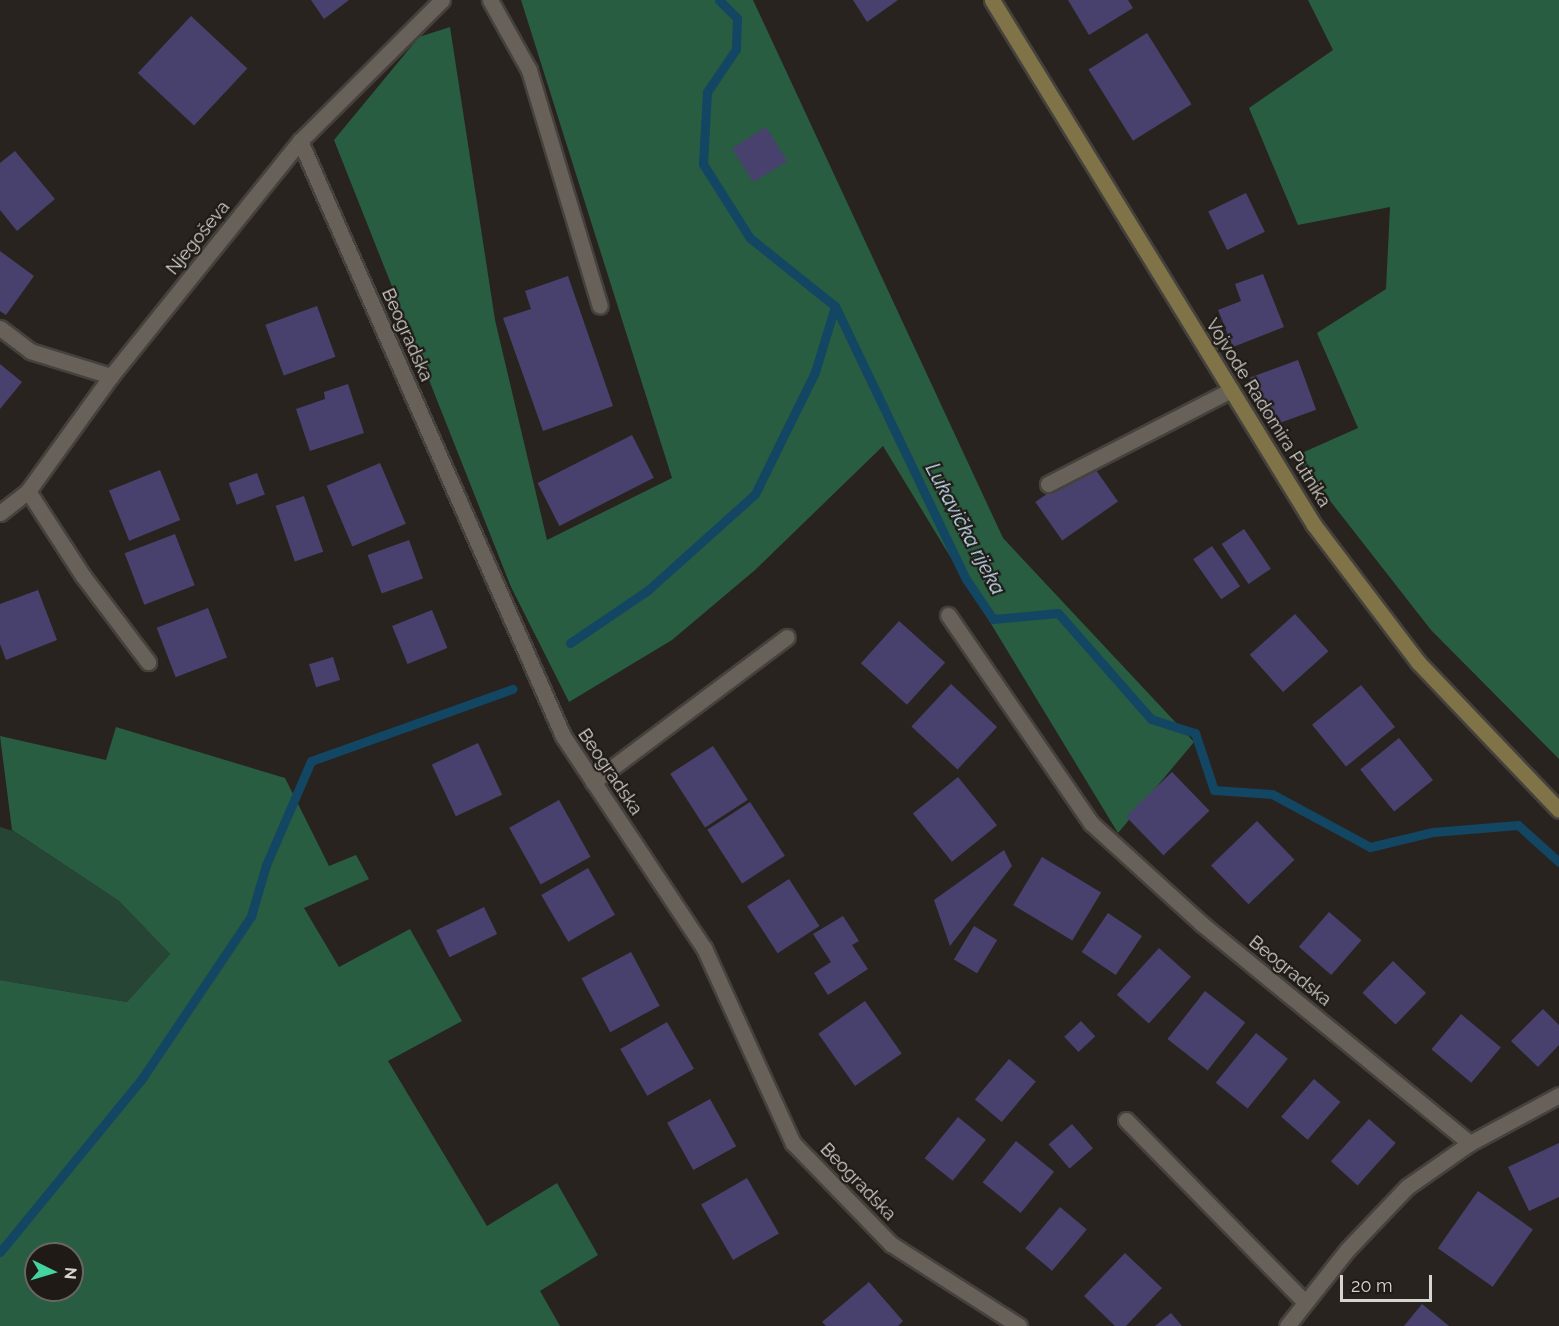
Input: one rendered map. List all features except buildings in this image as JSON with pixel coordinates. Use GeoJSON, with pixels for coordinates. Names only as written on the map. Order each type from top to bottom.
{"type":"FeatureCollection","features":[{"type":"Feature","properties":{"kind":"main road","name":"Vojvode Radomira Putnika"},"geometry":{"type":"LineString","coordinates":[[992,0],[1314,525],[1418,662],[1559,810]]}},
{"type":"Feature","properties":{"kind":"street","name":"Njegoševa"},"geometry":{"type":"LineString","coordinates":[[0,513],[28,491],[111,376],[300,141],[442,0]]}},
{"type":"Feature","properties":{"kind":"street"},"geometry":{"type":"LineString","coordinates":[[490,0],[529,70],[600,306]]}},
{"type":"Feature","properties":{"kind":"street","name":"Beogradska"},"geometry":{"type":"LineString","coordinates":[[300,141],[562,736],[704,948],[793,1143],[891,1244],[1019,1326]]}},
{"type":"Feature","properties":{"kind":"street"},"geometry":{"type":"LineString","coordinates":[[0,328],[30,351],[111,376]]}},
{"type":"Feature","properties":{"kind":"street"},"geometry":{"type":"LineString","coordinates":[[1048,484],[1232,390]]}},
{"type":"Feature","properties":{"kind":"street"},"geometry":{"type":"LineString","coordinates":[[28,491],[83,576],[148,662]]}},
{"type":"Feature","properties":{"kind":"street","name":"Beogradska"},"geometry":{"type":"LineString","coordinates":[[948,615],[1091,823],[1202,924],[1470,1143]]}},
{"type":"Feature","properties":{"kind":"street"},"geometry":{"type":"LineString","coordinates":[[593,782],[787,637]]}},
{"type":"Feature","properties":{"kind":"street"},"geometry":{"type":"LineString","coordinates":[[1287,1326],[1347,1250],[1407,1187],[1470,1143],[1559,1095]]}},
{"type":"Feature","properties":{"kind":"street"},"geometry":{"type":"LineString","coordinates":[[1126,1120],[1305,1302]]}},
{"type":"Feature","properties":{"kind":"green space"},"geometry":{"type":"Polygon","coordinates":[[[521,0],[753,0],[1003,538],[1194,742],[1118,833],[883,446],[755,570],[672,640],[569,702],[511,587],[334,140],[419,37],[450,27],[495,320],[547,540],[672,478],[521,0]]]}},
{"type":"Feature","properties":{"kind":"green space"},"geometry":{"type":"Polygon","coordinates":[[[1308,0],[1559,0],[1559,759],[1431,630],[1295,456],[1358,428],[1317,333],[1386,289],[1390,207],[1298,225],[1249,108],[1333,50],[1308,0]]]}},
{"type":"Feature","properties":{"kind":"green space"},"geometry":{"type":"Polygon","coordinates":[[[116,727],[285,778],[329,866],[356,855],[369,879],[304,908],[339,967],[410,929],[462,1021],[388,1061],[487,1226],[557,1183],[598,1255],[540,1291],[560,1326],[0,1326],[0,980],[127,1002],[170,954],[119,901],[12,830],[0,736],[106,760],[116,727]]]}},
{"type":"Feature","properties":{"kind":"green space"},"geometry":{"type":"Polygon","coordinates":[[[0,827],[13,831],[119,901],[170,954],[127,1002],[0,980],[0,827]]]}},
{"type":"Feature","properties":{"kind":"waterway","name":"Lukavička rijeka"},"geometry":{"type":"LineString","coordinates":[[719,0],[737,18],[736,49],[707,92],[703,164],[750,238],[835,306],[966,579],[993,619],[1058,613],[1151,719],[1195,733],[1214,790],[1272,794],[1370,847],[1433,832],[1518,825],[1559,862]]}},
{"type":"Feature","properties":{"kind":"waterway"},"geometry":{"type":"LineString","coordinates":[[570,643],[648,590],[755,494],[815,372],[835,306]]}},
{"type":"Feature","properties":{"kind":"waterway"},"geometry":{"type":"LineString","coordinates":[[0,1252],[143,1077],[251,916],[266,865],[311,761],[512,689]]}}]}
